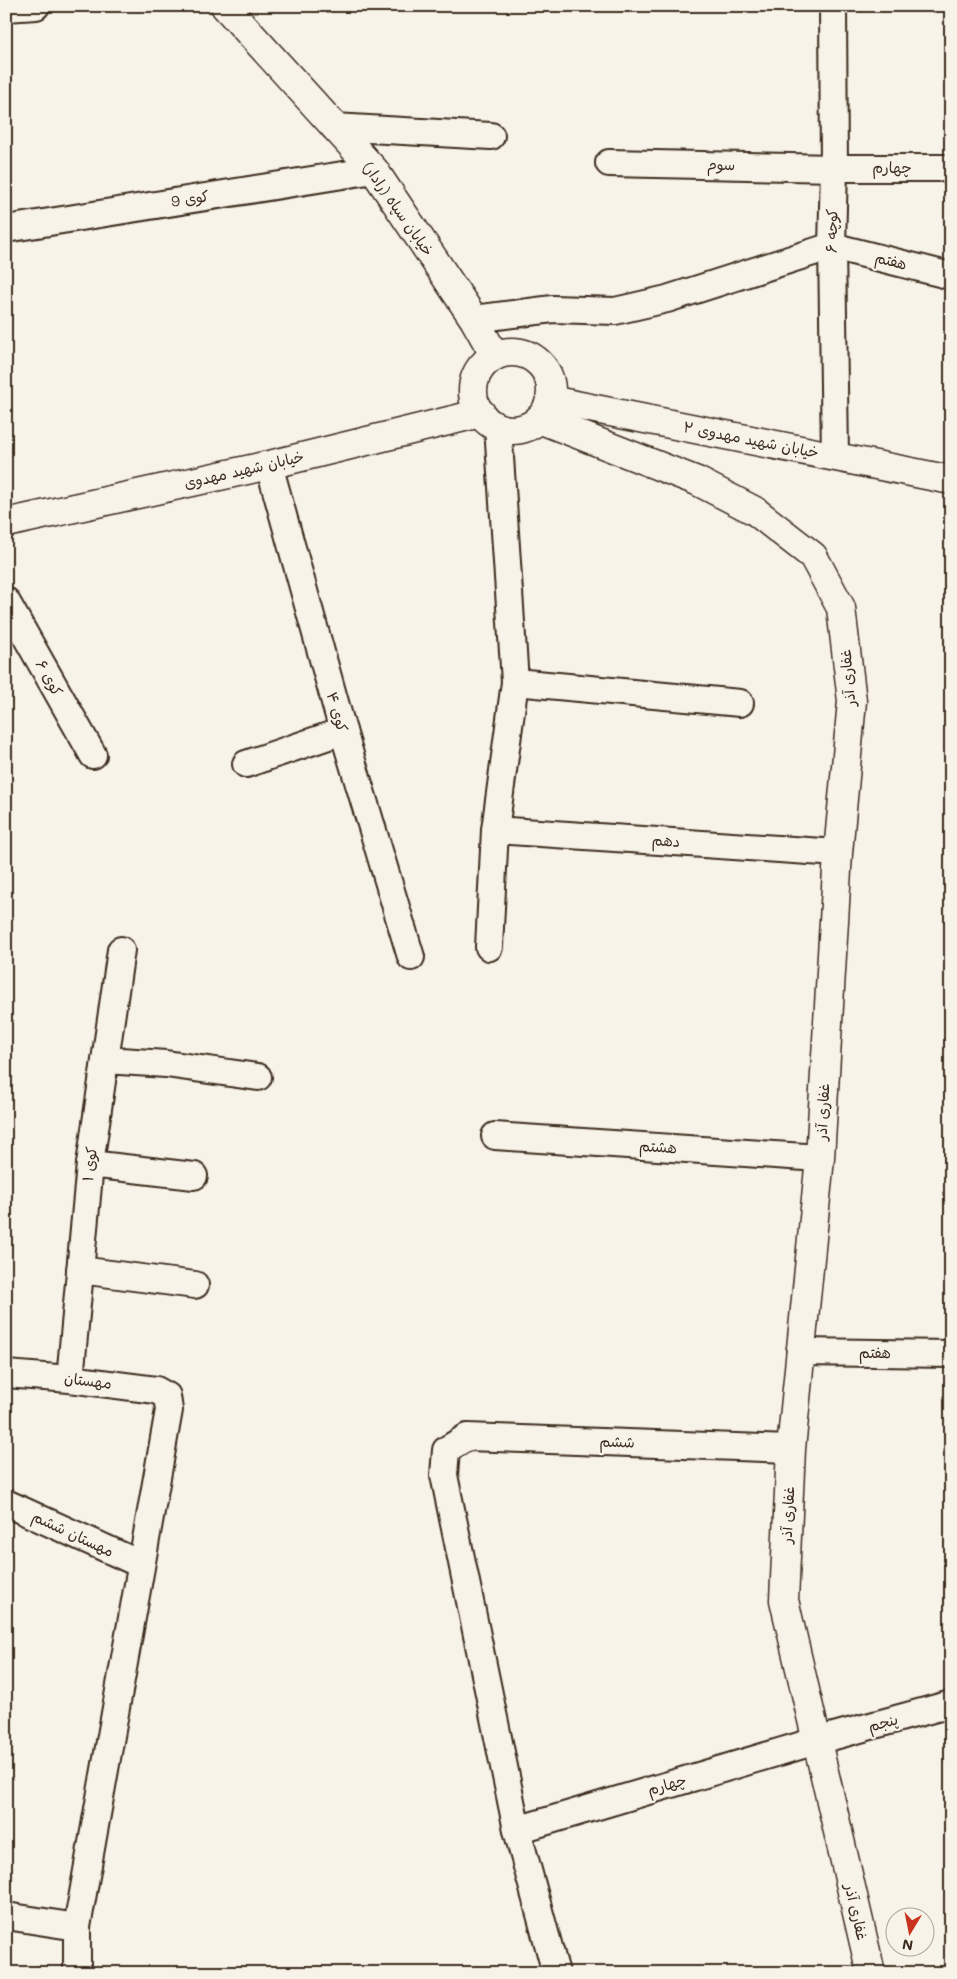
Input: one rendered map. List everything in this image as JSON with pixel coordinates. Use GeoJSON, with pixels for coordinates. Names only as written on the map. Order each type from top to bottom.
{"type":"FeatureCollection","features":[{"type":"Feature","properties":{"kind":"street"},"geometry":{"type":"LineString","coordinates":[[6,8],[36,6]]}},
{"type":"Feature","properties":{"kind":"street","name":"خیابان سپاه (رادار)"},"geometry":{"type":"LineString","coordinates":[[225,6],[374,170],[474,319],[495,356]]}},
{"type":"Feature","properties":{"kind":"street","name":"کوچه ۶"},"geometry":{"type":"LineString","coordinates":[[833,6],[834,168],[832,246],[835,456]]}},
{"type":"Feature","properties":{"kind":"street"},"geometry":{"type":"LineString","coordinates":[[334,127],[491,136]]}},
{"type":"Feature","properties":{"kind":"street","name":"سوم"},"geometry":{"type":"LineString","coordinates":[[608,163],[834,168]]}},
{"type":"Feature","properties":{"kind":"street","name":"چهارم"},"geometry":{"type":"LineString","coordinates":[[834,168],[951,168]]}},
{"type":"Feature","properties":{"kind":"street","name":"کوی 9"},"geometry":{"type":"LineString","coordinates":[[6,229],[374,170]]}},
{"type":"Feature","properties":{"kind":"street"},"geometry":{"type":"LineString","coordinates":[[474,319],[553,309],[615,311],[667,299],[832,246]]}},
{"type":"Feature","properties":{"kind":"street","name":"هفتم"},"geometry":{"type":"LineString","coordinates":[[832,246],[951,276]]}},
{"type":"Feature","properties":{"kind":"street"},"geometry":{"type":"LineString","coordinates":[[507,352],[520,353],[536,361],[548,375],[551,388],[545,410],[520,429],[508,430],[489,420],[475,401],[473,388],[476,375],[484,364],[495,356],[507,352]]}},
{"type":"Feature","properties":{"kind":"street","name":"خیابان شهید مهدوی ۲"},"geometry":{"type":"LineString","coordinates":[[545,410],[835,456],[951,480]]}},
{"type":"Feature","properties":{"kind":"street","name":"غفاری آذر"},"geometry":{"type":"LineString","coordinates":[[545,410],[697,481],[755,511],[813,556],[840,608],[852,700],[838,853],[820,1158],[791,1449],[784,1600],[871,1973]]}},
{"type":"Feature","properties":{"kind":"street"},"geometry":{"type":"LineString","coordinates":[[489,420],[514,682],[494,830],[489,947]]}},
{"type":"Feature","properties":{"kind":"street","name":"خیابان شهید مهدوی"},"geometry":{"type":"LineString","coordinates":[[6,523],[269,465],[489,420]]}},
{"type":"Feature","properties":{"kind":"street","name":"کوی ۴"},"geometry":{"type":"LineString","coordinates":[[269,465],[343,732],[411,957]]}},
{"type":"Feature","properties":{"kind":"street","name":"کوی ۶"},"geometry":{"type":"LineString","coordinates":[[6,601],[93,755]]}},
{"type":"Feature","properties":{"kind":"street"},"geometry":{"type":"LineString","coordinates":[[514,682],[740,703]]}},
{"type":"Feature","properties":{"kind":"street"},"geometry":{"type":"LineString","coordinates":[[246,764],[343,732]]}},
{"type":"Feature","properties":{"kind":"street","name":"دهم"},"geometry":{"type":"LineString","coordinates":[[494,830],[838,853]]}},
{"type":"Feature","properties":{"kind":"street","name":"کوی ۱"},"geometry":{"type":"LineString","coordinates":[[70,1379],[90,1164],[121,950]]}},
{"type":"Feature","properties":{"kind":"street"},"geometry":{"type":"LineString","coordinates":[[105,1060],[166,1064],[258,1078]]}},
{"type":"Feature","properties":{"kind":"street","name":"هشتم"},"geometry":{"type":"LineString","coordinates":[[495,1136],[820,1158]]}},
{"type":"Feature","properties":{"kind":"street"},"geometry":{"type":"LineString","coordinates":[[90,1164],[194,1176]]}},
{"type":"Feature","properties":{"kind":"street"},"geometry":{"type":"LineString","coordinates":[[80,1270],[195,1285]]}},
{"type":"Feature","properties":{"kind":"street","name":"هفتم"},"geometry":{"type":"LineString","coordinates":[[800,1352],[951,1354]]}},
{"type":"Feature","properties":{"kind":"street","name":"مهستان"},"geometry":{"type":"LineString","coordinates":[[6,1374],[70,1379],[156,1390],[167,1396],[169,1410],[140,1564]]}},
{"type":"Feature","properties":{"kind":"street","name":"ششم"},"geometry":{"type":"LineString","coordinates":[[517,1830],[444,1475],[446,1450],[467,1437],[791,1449]]}},
{"type":"Feature","properties":{"kind":"street","name":"مهستان ششم"},"geometry":{"type":"LineString","coordinates":[[6,1503],[140,1564]]}},
{"type":"Feature","properties":{"kind":"street"},"geometry":{"type":"LineString","coordinates":[[76,1973],[77,1927],[140,1564]]}},
{"type":"Feature","properties":{"kind":"street","name":"پنجم"},"geometry":{"type":"LineString","coordinates":[[816,1741],[951,1704]]}},
{"type":"Feature","properties":{"kind":"street","name":"چهارم"},"geometry":{"type":"LineString","coordinates":[[517,1830],[816,1741]]}},
{"type":"Feature","properties":{"kind":"street"},"geometry":{"type":"LineString","coordinates":[[517,1830],[556,1973]]}},
{"type":"Feature","properties":{"kind":"street"},"geometry":{"type":"LineString","coordinates":[[6,1916],[77,1927]]}}]}
